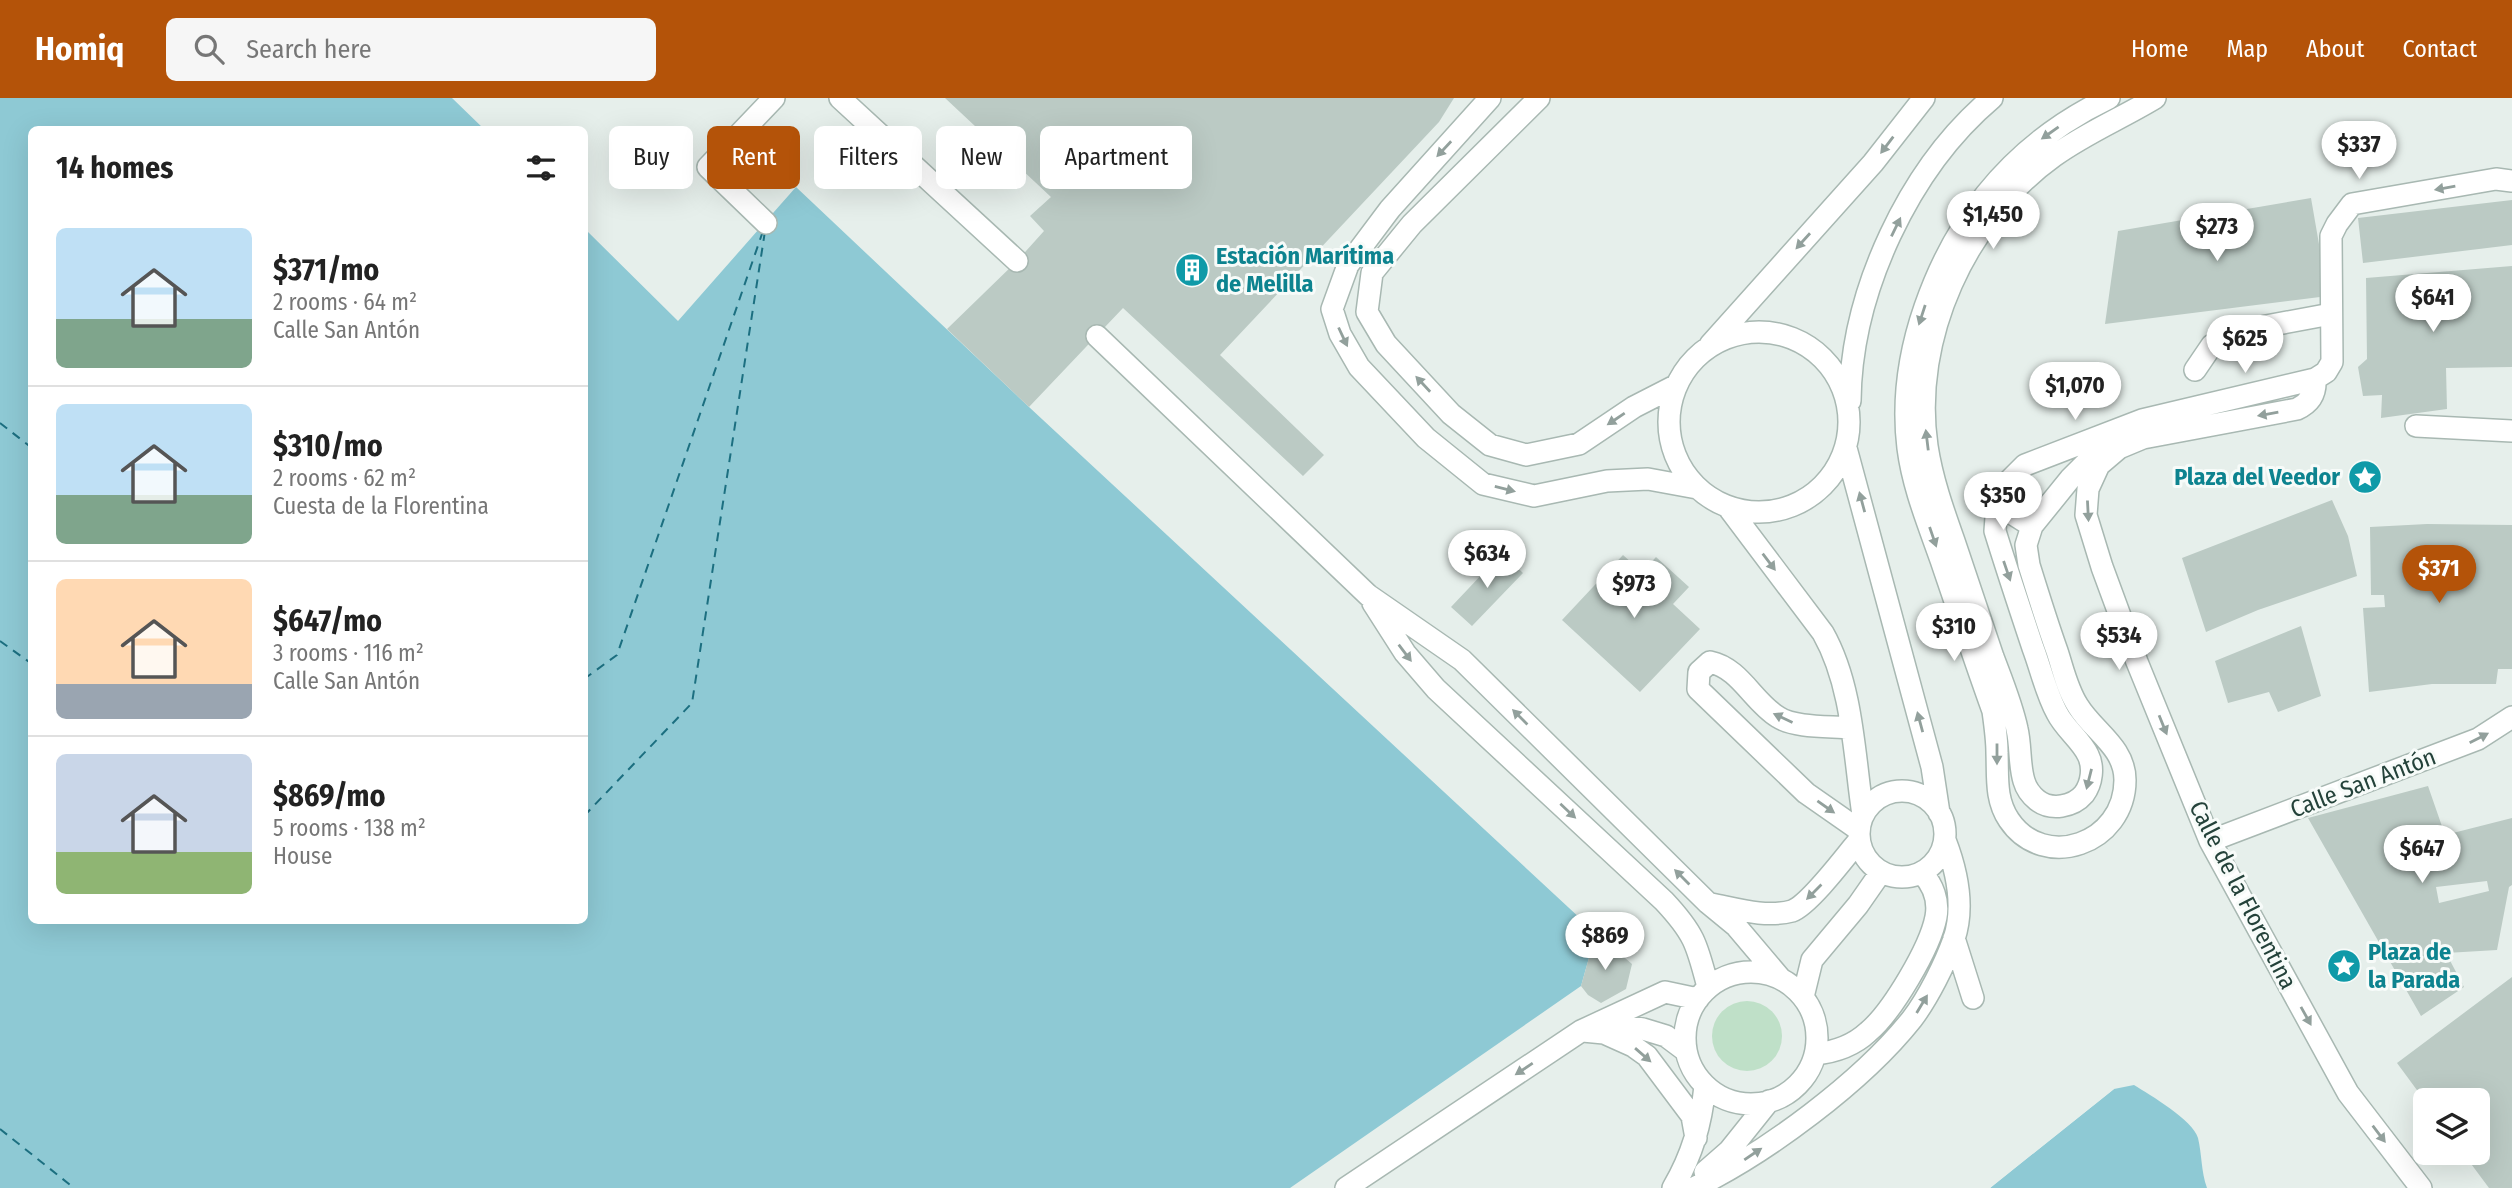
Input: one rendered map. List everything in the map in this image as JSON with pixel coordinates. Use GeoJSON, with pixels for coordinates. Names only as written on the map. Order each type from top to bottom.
{"type":"FeatureCollection","features":[{"type":"Feature","properties":{"kind":"street"},"geometry":{"type":"LineString","coordinates":[[766,223],[708,167],[774,98]]}},
{"type":"Feature","properties":{"kind":"street"},"geometry":{"type":"LineString","coordinates":[[840,98],[1017,261]]}},
{"type":"Feature","properties":{"kind":"street"},"geometry":{"type":"LineString","coordinates":[[1490,98],[1390,209],[1348,265],[1332,309],[1340,334],[1359,367],[1426,438],[1483,484],[1534,496],[1607,481],[1648,479],[1697,488],[1728,507],[1823,633],[1833,651],[1845,689],[1850,728],[1860,828],[1863,853],[1870,864],[1894,877],[1922,873],[1933,865],[1941,853],[1945,840],[1945,825],[1932,803],[1908,791],[1895,791],[1871,804],[1860,828],[1830,875],[1795,910],[1772,914],[1708,903]]}},
{"type":"Feature","properties":{"kind":"street"},"geometry":{"type":"LineString","coordinates":[[1539,98],[1412,224],[1372,273],[1367,312],[1386,344],[1451,414],[1490,445],[1526,455],[1579,444],[1633,407],[1675,386]]}},
{"type":"Feature","properties":{"kind":"street"},"geometry":{"type":"LineString","coordinates":[[1697,488],[1675,458],[1668,422],[1675,386],[1689,363],[1709,346],[1849,191],[1924,98]]}},
{"type":"Feature","properties":{"kind":"street"},"geometry":{"type":"LineString","coordinates":[[1939,813],[1932,767],[1846,448],[1851,368],[1858,328],[1870,287],[1912,193],[1966,120],[1992,98]]}},
{"type":"Feature","properties":{"kind":"street"},"geometry":{"type":"LineString","coordinates":[[2109,98],[2083,110],[2045,136],[2011,165],[1980,199],[1936,277],[1910,359],[1905,404],[1908,449],[1917,493],[1993,711],[2000,800],[2010,821],[2026,837],[2046,846],[2069,847],[2091,840],[2111,825],[2122,803],[2125,778],[2119,754],[2089,721],[2068,687],[2029,565],[2026,545],[2038,518],[2092,457],[2143,420]]}},
{"type":"Feature","properties":{"kind":"street"},"geometry":{"type":"LineString","coordinates":[[2155,98],[2089,133],[2053,156],[2020,184],[1992,216],[1968,251],[1949,290],[1935,330],[1927,372],[1924,414],[1927,446],[1936,488],[2017,726],[2024,780],[2029,792],[2038,801],[2049,806],[2062,807],[2073,803],[2084,794],[2092,769],[2089,756],[2067,729],[2050,695],[1994,531],[1997,504],[2008,482],[2025,466],[2143,420],[2315,379]]}},
{"type":"Feature","properties":{"kind":"street","name":"Calle de la Florentina"},"geometry":{"type":"LineString","coordinates":[[2421,1188],[2348,1093],[2210,841],[2137,662],[2102,567],[2086,515],[2088,489],[2099,465],[2119,448],[2143,438],[2297,409],[2306,405],[2316,389],[2315,379],[2326,372],[2332,362],[2331,236],[2352,204],[2496,179],[2512,181]]}},
{"type":"Feature","properties":{"kind":"street"},"geometry":{"type":"LineString","coordinates":[[2195,370],[2212,345],[2234,332],[2331,314]]}},
{"type":"Feature","properties":{"kind":"street"},"geometry":{"type":"LineString","coordinates":[[1709,346],[1752,331],[1797,338],[1833,367],[1850,410]]}},
{"type":"Feature","properties":{"kind":"street"},"geometry":{"type":"LineString","coordinates":[[1097,336],[1368,595],[1462,660],[1708,903],[1736,926],[1780,978],[1803,997],[1816,1024],[1815,1054],[1802,1079],[1793,1089],[1769,1101],[1741,1103],[1717,1094],[1706,1086],[1693,1070],[1686,1051],[1686,1023],[1703,993],[1721,978],[1751,971],[1780,978]]}},
{"type":"Feature","properties":{"kind":"street"},"geometry":{"type":"LineString","coordinates":[[2416,426],[2512,431]]}},
{"type":"Feature","properties":{"kind":"street"},"geometry":{"type":"LineString","coordinates":[[1728,507],[1764,512],[1800,503],[1829,481],[1846,448]]}},
{"type":"Feature","properties":{"kind":"street"},"geometry":{"type":"LineString","coordinates":[[1997,504],[2038,518]]}},
{"type":"Feature","properties":{"kind":"street"},"geometry":{"type":"LineString","coordinates":[[1368,595],[1405,653],[1436,689],[1686,924],[1695,940],[1703,993]]}},
{"type":"Feature","properties":{"kind":"street"},"geometry":{"type":"LineString","coordinates":[[1850,728],[1797,724],[1781,719],[1766,708],[1724,665],[1710,662],[1699,672],[1698,689],[1703,694],[1806,793],[1860,828]]}},
{"type":"Feature","properties":{"kind":"street","name":"Calle San Antón"},"geometry":{"type":"LineString","coordinates":[[2210,841],[2478,739],[2512,717]]}},
{"type":"Feature","properties":{"kind":"street"},"geometry":{"type":"LineString","coordinates":[[1694,1188],[1742,1161],[1833,1096],[1894,1040],[1914,1017],[1932,987],[1954,938],[1957,878],[1945,840]]}},
{"type":"Feature","properties":{"kind":"street"},"geometry":{"type":"LineString","coordinates":[[1803,997],[1812,960],[1844,923],[1881,872]]}},
{"type":"Feature","properties":{"kind":"street"},"geometry":{"type":"LineString","coordinates":[[1815,1054],[1834,1052],[1867,1034],[1880,1021],[1902,988],[1921,954],[1936,918],[1934,892],[1922,873]]}},
{"type":"Feature","properties":{"kind":"street"},"geometry":{"type":"LineString","coordinates":[[1954,938],[1973,998]]}},
{"type":"Feature","properties":{"kind":"street"},"geometry":{"type":"LineString","coordinates":[[1346,1188],[1581,1031],[1665,992],[1703,993]]}},
{"type":"Feature","properties":{"kind":"street"},"geometry":{"type":"LineString","coordinates":[[1603,1023],[1666,1036],[1686,1051]]}},
{"type":"Feature","properties":{"kind":"street"},"geometry":{"type":"LineString","coordinates":[[1581,1031],[1604,1032],[1647,1056],[1692,1116],[1696,1138]]}},
{"type":"Feature","properties":{"kind":"street"},"geometry":{"type":"LineString","coordinates":[[1673,1188],[1689,1160],[1706,1086]]}},
{"type":"Feature","properties":{"kind":"street"},"geometry":{"type":"LineString","coordinates":[[1684,1188],[1729,1151],[1769,1101]]}},
{"type":"Feature","properties":{"kind":"green space"},"geometry":{"type":"Polygon","coordinates":[[[1747,1001],[1772,1011],[1782,1036],[1772,1061],[1747,1071],[1722,1061],[1712,1036],[1722,1011],[1747,1001]]]}},
{"type":"Feature","properties":{"kind":"water"},"geometry":{"type":"Polygon","coordinates":[[[0,98],[452,98],[481,126],[28,126],[28,924],[588,924],[588,232],[678,321],[794,189],[798,189],[1596,933],[1581,986],[1290,1188],[0,1188],[0,98]]]}},
{"type":"Feature","properties":{"kind":"water"},"geometry":{"type":"Polygon","coordinates":[[[2134,1085],[2170,1108],[2194,1131],[2198,1138],[2207,1188],[1990,1188],[2114,1089],[2134,1085]]]}},
{"type":"Feature","properties":{"kind":"pier"},"geometry":{"type":"Polygon","coordinates":[[[2112,1086],[2114,1089],[1987,1188],[2112,1086]]]}},
{"type":"Feature","properties":{"kind":"building","name":"Estación Marítima de Melilla"},"geometry":{"type":"Polygon","coordinates":[[[945,98],[1454,98],[1439,122],[1220,355],[1324,455],[1303,476],[1123,308],[1029,407],[947,329],[1044,231],[1030,216],[1051,197],[1042,189],[1192,189],[1192,126],[1040,126],[1040,187],[1026,174],[1026,126],[975,126],[945,98]]]}},
{"type":"Feature","properties":{"kind":"building"},"geometry":{"type":"Polygon","coordinates":[[[2311,198],[2328,296],[2105,324],[2118,231],[2311,198]]]}},
{"type":"Feature","properties":{"kind":"building"},"geometry":{"type":"Polygon","coordinates":[[[2512,200],[2512,245],[2363,263],[2358,218],[2512,200]]]}},
{"type":"Feature","properties":{"kind":"building"},"geometry":{"type":"Polygon","coordinates":[[[2512,266],[2512,367],[2446,368],[2447,409],[2381,418],[2382,395],[2363,396],[2358,367],[2367,359],[2366,278],[2512,266]]]}},
{"type":"Feature","properties":{"kind":"building"},"geometry":{"type":"Polygon","coordinates":[[[2332,500],[2348,536],[2357,576],[2258,610],[2206,632],[2182,558],[2332,500]]]}},
{"type":"Feature","properties":{"kind":"building"},"geometry":{"type":"Polygon","coordinates":[[[2427,524],[2512,525],[2512,669],[2498,669],[2496,684],[2432,684],[2369,692],[2363,608],[2385,607],[2384,595],[2371,595],[2370,527],[2427,524]]]}},
{"type":"Feature","properties":{"kind":"building"},"geometry":{"type":"Polygon","coordinates":[[[1502,553],[1523,573],[1472,626],[1451,607],[1502,553]]]}},
{"type":"Feature","properties":{"kind":"building"},"geometry":{"type":"Polygon","coordinates":[[[1623,555],[1642,572],[1656,557],[1689,587],[1673,604],[1700,629],[1640,692],[1562,620],[1623,555]]]}},
{"type":"Feature","properties":{"kind":"building"},"geometry":{"type":"Polygon","coordinates":[[[2301,626],[2321,696],[2278,712],[2269,692],[2228,703],[2215,661],[2301,626]]]}},
{"type":"Feature","properties":{"kind":"building"},"geometry":{"type":"Polygon","coordinates":[[[2428,786],[2445,835],[2512,818],[2512,885],[2509,887],[2497,950],[2446,953],[2464,987],[2421,1016],[2308,818],[2428,786]],[[2487,881],[2436,887],[2439,903],[2489,891],[2487,881]]]}},
{"type":"Feature","properties":{"kind":"building"},"geometry":{"type":"Polygon","coordinates":[[[1596,933],[1632,964],[1626,989],[1601,1003],[1588,995],[1581,986],[1596,933]]]}},
{"type":"Feature","properties":{"kind":"building"},"geometry":{"type":"Polygon","coordinates":[[[2512,977],[2512,1188],[2489,1188],[2472,1165],[2490,1165],[2490,1088],[2415,1088],[2397,1063],[2512,977]]]}},
{"type":"Feature","properties":{"kind":"ferry route"},"geometry":{"type":"LineString","coordinates":[[588,676],[617,655],[763,231]]}},
{"type":"Feature","properties":{"kind":"ferry route"},"geometry":{"type":"LineString","coordinates":[[588,812],[692,703],[765,231]]}},
{"type":"Feature","properties":{"kind":"ferry route"},"geometry":{"type":"LineString","coordinates":[[0,423],[28,445]]}},
{"type":"Feature","properties":{"kind":"ferry route"},"geometry":{"type":"LineString","coordinates":[[0,641],[28,661]]}},
{"type":"Feature","properties":{"kind":"ferry route"},"geometry":{"type":"LineString","coordinates":[[0,1129],[74,1188]]}},
{"type":"Feature","properties":{"kind":"place","name":"Estación Marítima de Melilla"},"geometry":{"type":"Point","coordinates":[1192,270]}},
{"type":"Feature","properties":{"kind":"place","name":"Plaza del Veedor"},"geometry":{"type":"Point","coordinates":[2365,477]}},
{"type":"Feature","properties":{"kind":"place","name":"Plaza de la Parada"},"geometry":{"type":"Point","coordinates":[2344,966]}}]}
